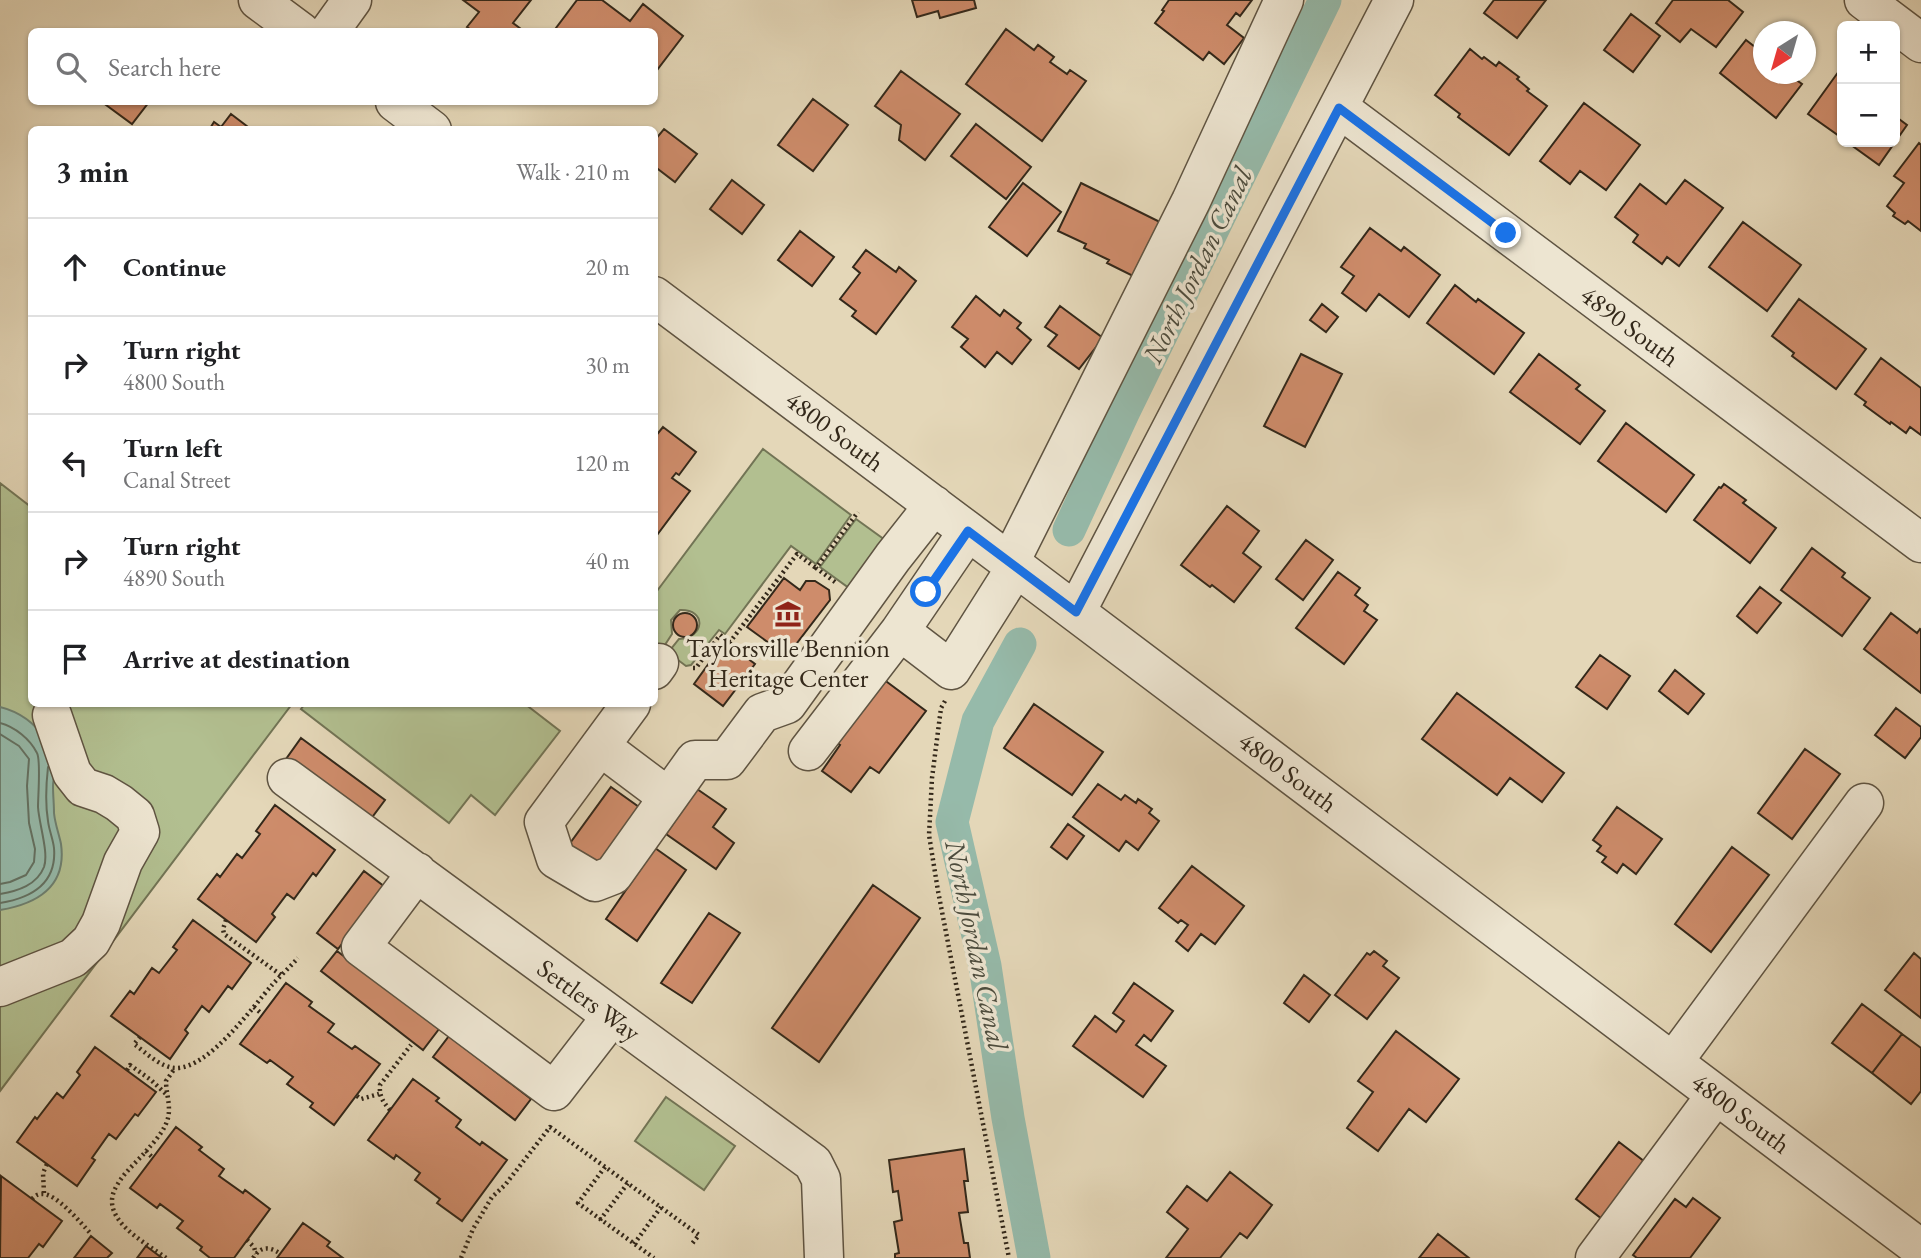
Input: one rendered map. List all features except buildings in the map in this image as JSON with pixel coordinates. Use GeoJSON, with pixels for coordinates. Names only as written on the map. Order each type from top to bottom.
{"type":"FeatureCollection","features":[{"type":"Feature","properties":{"kind":"street"},"geometry":{"type":"LineString","coordinates":[[258,0],[296,28]]}},
{"type":"Feature","properties":{"kind":"street"},"geometry":{"type":"LineString","coordinates":[[332,28],[352,0]]}},
{"type":"Feature","properties":{"kind":"street"},"geometry":{"type":"LineString","coordinates":[[900,631],[951,670],[1013,564],[1191,201],[1284,0]]}},
{"type":"Feature","properties":{"kind":"street"},"geometry":{"type":"LineString","coordinates":[[1076,612],[1394,0]]}},
{"type":"Feature","properties":{"kind":"street"},"geometry":{"type":"LineString","coordinates":[[1864,0],[1921,44]]}},
{"type":"Feature","properties":{"kind":"street"},"geometry":{"type":"LineString","coordinates":[[399,105],[427,126]]}},
{"type":"Feature","properties":{"kind":"street","name":"4890 South"},"geometry":{"type":"LineString","coordinates":[[1339,108],[1921,544]]}},
{"type":"Feature","properties":{"kind":"street","name":"4800 South"},"geometry":{"type":"LineString","coordinates":[[658,299],[1921,1249]]}},
{"type":"Feature","properties":{"kind":"street"},"geometry":{"type":"LineString","coordinates":[[629,707],[544,822],[556,859],[595,882],[612,875],[695,760],[727,760],[762,713],[787,704],[934,505]]}},
{"type":"Feature","properties":{"kind":"street"},"geometry":{"type":"LineString","coordinates":[[808,751],[900,631],[968,531]]}},
{"type":"Feature","properties":{"kind":"street"},"geometry":{"type":"LineString","coordinates":[[0,987],[73,958],[91,941],[101,923],[124,862],[140,832],[135,816],[104,794],[83,787],[72,773],[52,715]]}},
{"type":"Feature","properties":{"kind":"street"},"geometry":{"type":"LineString","coordinates":[[600,746],[668,797]]}},
{"type":"Feature","properties":{"kind":"street","name":"Settlers Way"},"geometry":{"type":"LineString","coordinates":[[287,778],[813,1163],[821,1180],[824,1258]]}},
{"type":"Feature","properties":{"kind":"street"},"geometry":{"type":"LineString","coordinates":[[1673,1062],[1864,803]]}},
{"type":"Feature","properties":{"kind":"street"},"geometry":{"type":"LineString","coordinates":[[417,872],[361,947],[554,1091],[612,1016]]}},
{"type":"Feature","properties":{"kind":"street"},"geometry":{"type":"LineString","coordinates":[[1595,1258],[1716,1095]]}},
{"type":"Feature","properties":{"kind":"path"},"geometry":{"type":"LineString","coordinates":[[816,568],[858,512]]}},
{"type":"Feature","properties":{"kind":"path"},"geometry":{"type":"LineString","coordinates":[[667,668],[696,668],[720,635],[730,642],[797,554],[861,602]]}},
{"type":"Feature","properties":{"kind":"path"},"geometry":{"type":"LineString","coordinates":[[948,697],[940,708],[929,835],[1009,1258]]}},
{"type":"Feature","properties":{"kind":"path"},"geometry":{"type":"LineString","coordinates":[[226,920],[224,934],[281,975]]}},
{"type":"Feature","properties":{"kind":"path"},"geometry":{"type":"LineString","coordinates":[[166,1258],[116,1217],[111,1202],[116,1187],[165,1126],[169,1109],[166,1081],[175,1069],[200,1061],[211,1053],[298,958]]}},
{"type":"Feature","properties":{"kind":"path"},"geometry":{"type":"LineString","coordinates":[[254,1007],[262,1014]]}},
{"type":"Feature","properties":{"kind":"path"},"geometry":{"type":"LineString","coordinates":[[140,1037],[134,1044],[175,1069]]}},
{"type":"Feature","properties":{"kind":"path"},"geometry":{"type":"LineString","coordinates":[[390,1110],[379,1094],[380,1086],[411,1045]]}},
{"type":"Feature","properties":{"kind":"path"},"geometry":{"type":"LineString","coordinates":[[127,1070],[131,1065],[167,1095]]}},
{"type":"Feature","properties":{"kind":"path"},"geometry":{"type":"LineString","coordinates":[[357,1096],[361,1099],[379,1094]]}},
{"type":"Feature","properties":{"kind":"path"},"geometry":{"type":"LineString","coordinates":[[461,1258],[473,1229],[492,1197],[505,1185],[550,1127],[699,1234],[691,1245]]}},
{"type":"Feature","properties":{"kind":"path"},"geometry":{"type":"LineString","coordinates":[[146,1151],[153,1157]]}},
{"type":"Feature","properties":{"kind":"path"},"geometry":{"type":"LineString","coordinates":[[44,1193],[43,1173],[47,1164]]}},
{"type":"Feature","properties":{"kind":"path"},"geometry":{"type":"LineString","coordinates":[[605,1167],[578,1203],[654,1258]]}},
{"type":"Feature","properties":{"kind":"path"},"geometry":{"type":"LineString","coordinates":[[600,1220],[628,1183]]}},
{"type":"Feature","properties":{"kind":"path"},"geometry":{"type":"LineString","coordinates":[[32,1199],[44,1193],[62,1204],[91,1234]]}},
{"type":"Feature","properties":{"kind":"path"},"geometry":{"type":"LineString","coordinates":[[634,1244],[661,1208]]}},
{"type":"Feature","properties":{"kind":"path"},"geometry":{"type":"LineString","coordinates":[[247,1240],[254,1247],[255,1256]]}},
{"type":"Feature","properties":{"kind":"path"},"geometry":{"type":"LineString","coordinates":[[255,1256],[265,1248],[281,1254]]}},
{"type":"Feature","properties":{"kind":"shaded area"},"geometry":{"type":"Polygon","coordinates":[[[763,449],[851,515],[816,564],[791,546],[725,634],[719,630],[691,665],[686,666],[674,657],[671,649],[679,639],[694,634],[698,629],[698,618],[689,611],[680,610],[671,620],[672,634],[658,653],[658,590],[763,449]]]}},
{"type":"Feature","properties":{"kind":"shaded area"},"geometry":{"type":"Polygon","coordinates":[[[0,483],[28,505],[28,707],[290,707],[0,1091],[0,483]]]}},
{"type":"Feature","properties":{"kind":"shaded area"},"geometry":{"type":"Polygon","coordinates":[[[856,519],[885,540],[849,588],[820,567],[856,519]]]}},
{"type":"Feature","properties":{"kind":"shaded area"},"geometry":{"type":"Polygon","coordinates":[[[529,707],[560,731],[495,815],[471,795],[449,823],[301,709],[529,707]]]}},
{"type":"Feature","properties":{"kind":"shaded area"},"geometry":{"type":"Polygon","coordinates":[[[666,1097],[735,1146],[704,1190],[635,1141],[666,1097]]]}},
{"type":"Feature","properties":{"kind":"water"},"geometry":{"type":"Polygon","coordinates":[[[0,707],[32,723],[54,752],[54,813],[62,859],[54,882],[46,891],[26,903],[0,910],[0,707]]]}},
{"type":"Feature","properties":{"kind":"waterway","name":"North Jordan Canal"},"geometry":{"type":"LineString","coordinates":[[1069,530],[1123,413],[1325,0]]}},
{"type":"Feature","properties":{"kind":"waterway","name":"North Jordan Canal"},"geometry":{"type":"LineString","coordinates":[[1020,644],[978,721],[952,822],[985,966],[1008,1118],[1034,1258]]}},
{"type":"Feature","properties":{"kind":"place","name":"Taylorsville Bennion Heritage Center"},"geometry":{"type":"Point","coordinates":[788,614]}},
{"type":"Feature","properties":{"kind":"route"},"geometry":{"type":"LineString","coordinates":[[926,592],[968,531],[1076,612],[1339,108],[1506,233]]}}]}
